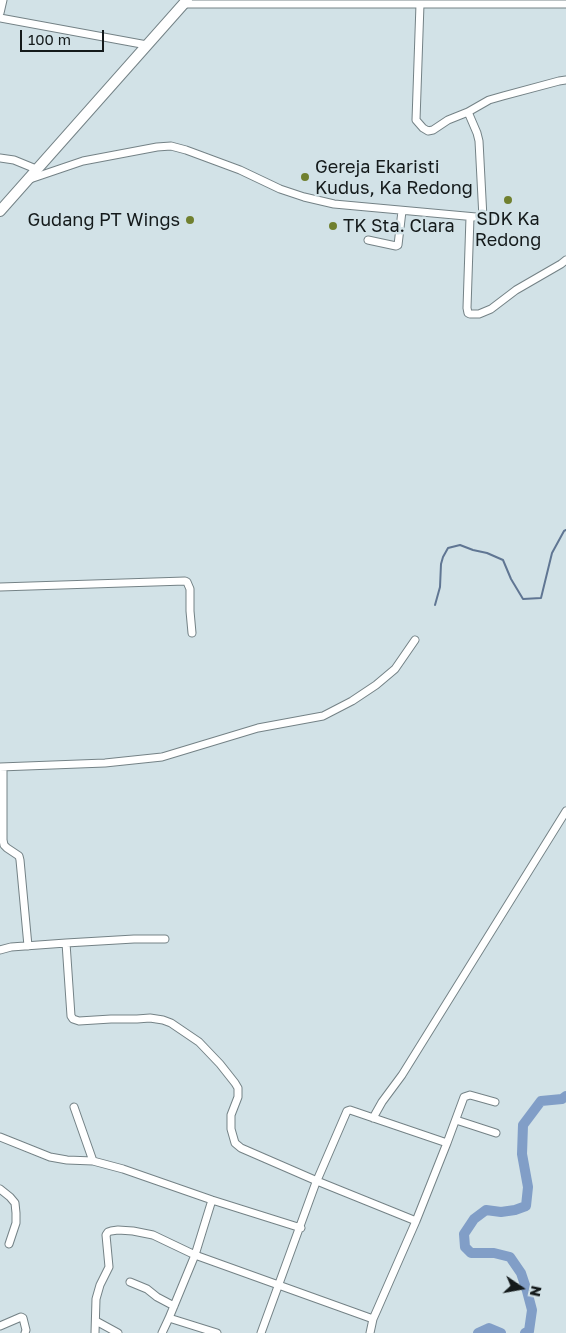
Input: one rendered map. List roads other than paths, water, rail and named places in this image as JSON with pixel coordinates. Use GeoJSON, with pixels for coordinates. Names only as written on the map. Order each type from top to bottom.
{"type":"FeatureCollection","features":[{"type":"Feature","properties":{"kind":"highway"},"geometry":{"type":"LineString","coordinates":[[0,211],[185,2]]}},
{"type":"Feature","properties":{"kind":"street"},"geometry":{"type":"LineString","coordinates":[[0,13],[2,0]]}},
{"type":"Feature","properties":{"kind":"street"},"geometry":{"type":"LineString","coordinates":[[185,2],[566,4]]}},
{"type":"Feature","properties":{"kind":"street"},"geometry":{"type":"LineString","coordinates":[[420,4],[416,120],[428,131],[433,130],[448,120],[468,114],[489,100],[566,80]]}},
{"type":"Feature","properties":{"kind":"street"},"geometry":{"type":"LineString","coordinates":[[0,18],[147,45]]}},
{"type":"Feature","properties":{"kind":"street"},"geometry":{"type":"LineString","coordinates":[[468,114],[479,141],[483,218]]}},
{"type":"Feature","properties":{"kind":"street"},"geometry":{"type":"LineString","coordinates":[[28,180],[83,161],[171,146],[240,170],[304,198],[334,204],[498,219]]}},
{"type":"Feature","properties":{"kind":"street"},"geometry":{"type":"LineString","coordinates":[[0,158],[14,160],[36,169]]}},
{"type":"Feature","properties":{"kind":"street"},"geometry":{"type":"LineString","coordinates":[[368,240],[398,245],[402,210]]}},
{"type":"Feature","properties":{"kind":"street"},"geometry":{"type":"LineString","coordinates":[[470,217],[467,308],[470,314],[479,314],[491,309],[511,294],[566,260]]}},
{"type":"Feature","properties":{"kind":"street"},"geometry":{"type":"LineString","coordinates":[[0,587],[185,581],[188,582],[190,589],[192,633]]}},
{"type":"Feature","properties":{"kind":"street"},"geometry":{"type":"LineString","coordinates":[[28,946],[20,860],[19,856],[6,848],[3,840],[2,767],[105,763],[162,757],[258,728],[323,716],[352,702],[376,685],[395,669],[415,640]]}},
{"type":"Feature","properties":{"kind":"street"},"geometry":{"type":"LineString","coordinates":[[373,1118],[402,1075],[566,812]]}},
{"type":"Feature","properties":{"kind":"street"},"geometry":{"type":"LineString","coordinates":[[0,950],[11,947],[66,943],[165,939]]}},
{"type":"Feature","properties":{"kind":"street"},"geometry":{"type":"LineString","coordinates":[[66,943],[71,1016],[73,1019],[79,1021],[150,1018],[163,1020],[170,1024],[199,1042],[220,1064],[238,1088],[238,1097],[231,1115],[231,1129],[235,1143],[241,1148],[416,1221]]}},
{"type":"Feature","properties":{"kind":"street"},"geometry":{"type":"LineString","coordinates":[[370,1333],[373,1319],[416,1221],[463,1101],[467,1095],[495,1102]]}},
{"type":"Feature","properties":{"kind":"street"},"geometry":{"type":"LineString","coordinates":[[74,1107],[93,1161]]}},
{"type":"Feature","properties":{"kind":"street"},"geometry":{"type":"LineString","coordinates":[[261,1333],[317,1181],[347,1111],[350,1110],[447,1143]]}},
{"type":"Feature","properties":{"kind":"street"},"geometry":{"type":"LineString","coordinates":[[456,1120],[496,1133]]}},
{"type":"Feature","properties":{"kind":"street"},"geometry":{"type":"LineString","coordinates":[[0,1137],[50,1157],[93,1161],[123,1169],[301,1228]]}},
{"type":"Feature","properties":{"kind":"street"},"geometry":{"type":"LineString","coordinates":[[0,1189],[15,1204],[16,1223],[9,1244]]}},
{"type":"Feature","properties":{"kind":"street"},"geometry":{"type":"LineString","coordinates":[[162,1333],[195,1254],[212,1200]]}},
{"type":"Feature","properties":{"kind":"street"},"geometry":{"type":"LineString","coordinates":[[95,1333],[98,1291],[109,1267],[106,1238],[108,1232],[118,1230],[144,1232],[153,1235],[195,1254],[373,1319]]}},
{"type":"Feature","properties":{"kind":"street"},"geometry":{"type":"LineString","coordinates":[[130,1282],[147,1289],[174,1306]]}},
{"type":"Feature","properties":{"kind":"street"},"geometry":{"type":"LineString","coordinates":[[0,1326],[22,1317],[26,1330],[25,1333]]}},
{"type":"Feature","properties":{"kind":"street"},"geometry":{"type":"LineString","coordinates":[[169,1318],[217,1333]]}},
{"type":"Feature","properties":{"kind":"street"},"geometry":{"type":"LineString","coordinates":[[96,1322],[118,1333]]}},
{"type":"Feature","properties":{"kind":"waterway"},"geometry":{"type":"LineString","coordinates":[[435,605],[440,587],[443,557],[448,548],[460,545],[503,560],[511,579],[523,599],[541,598],[552,553],[566,530]]}},
{"type":"Feature","properties":{"kind":"waterway"},"geometry":{"type":"LineString","coordinates":[[525,1333],[529,1331],[532,1310],[521,1273],[510,1257],[494,1253],[471,1253],[465,1247],[464,1234],[474,1219],[486,1210],[501,1212],[526,1206],[528,1187],[522,1154],[523,1125],[541,1101],[562,1099],[566,1096]]}},
{"type":"Feature","properties":{"kind":"waterway"},"geometry":{"type":"LineString","coordinates":[[478,1333],[489,1328],[501,1333]]}},
{"type":"Feature","properties":{"kind":"place","name":"Gereja Ekaristi Kudus, Ka Redong"},"geometry":{"type":"Point","coordinates":[305,177]}},
{"type":"Feature","properties":{"kind":"place","name":"SDK Ka Redong"},"geometry":{"type":"Point","coordinates":[508,200]}},
{"type":"Feature","properties":{"kind":"place","name":"Gudang PT Wings"},"geometry":{"type":"Point","coordinates":[190,220]}},
{"type":"Feature","properties":{"kind":"place","name":"TK Sta. Clara"},"geometry":{"type":"Point","coordinates":[333,226]}}]}
